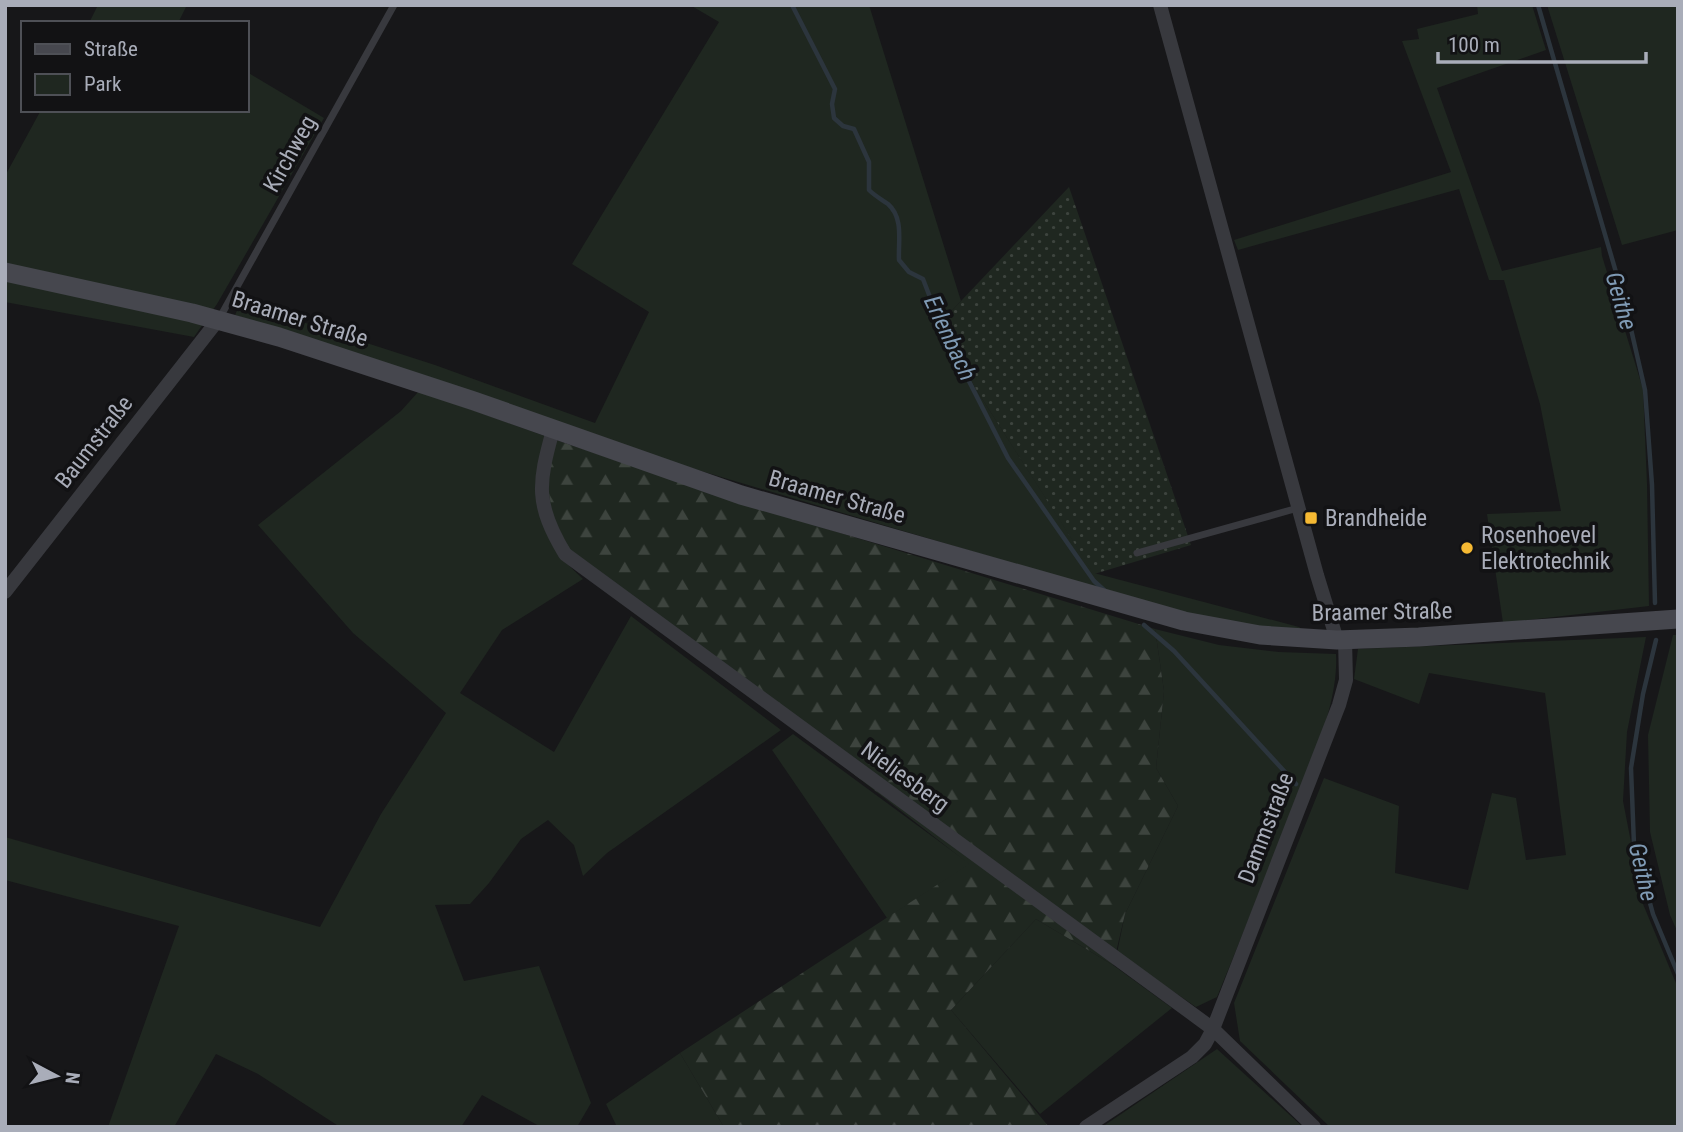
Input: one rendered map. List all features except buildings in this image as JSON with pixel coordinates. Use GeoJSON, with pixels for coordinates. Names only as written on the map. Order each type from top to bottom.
{"type":"FeatureCollection","features":[{"type":"Feature","properties":{"kind":"street"},"geometry":{"type":"LineString","coordinates":[[1160,5],[1299,508],[1341,639]]}},
{"type":"Feature","properties":{"kind":"street","name":"Braamer Straße"},"geometry":{"type":"LineString","coordinates":[[5,272],[218,320],[359,363],[741,495],[1184,621],[1260,635],[1341,639],[1678,620]]}},
{"type":"Feature","properties":{"kind":"street","name":"Baumstraße"},"geometry":{"type":"LineString","coordinates":[[5,592],[218,320]]}},
{"type":"Feature","properties":{"kind":"street","name":"Nieliesberg"},"geometry":{"type":"LineString","coordinates":[[553,430],[542,471],[542,503],[551,531],[565,554],[1213,1029],[1314,1127]]}},
{"type":"Feature","properties":{"kind":"street","name":"Dammstraße"},"geometry":{"type":"LineString","coordinates":[[1086,1127],[1192,1057],[1205,1044],[1213,1029],[1339,705],[1346,680],[1341,639]]}},
{"type":"Feature","properties":{"kind":"lane","name":"Kirchweg"},"geometry":{"type":"LineString","coordinates":[[218,320],[394,5]]}},
{"type":"Feature","properties":{"kind":"lane"},"geometry":{"type":"LineString","coordinates":[[1137,553],[1299,508]]}},
{"type":"Feature","properties":{"kind":"green space"},"geometry":{"type":"Polygon","coordinates":[[[98,5],[187,5],[179,21],[90,21],[98,5]]]}},
{"type":"Feature","properties":{"kind":"green space"},"geometry":{"type":"Polygon","coordinates":[[[690,5],[869,5],[961,301],[944,319],[974,386],[1094,573],[1299,627],[1304,631],[1285,631],[1177,612],[691,468],[235,315],[242,300],[435,365],[595,423],[649,312],[572,264],[719,22],[690,5]]]}},
{"type":"Feature","properties":{"kind":"green space"},"geometry":{"type":"Polygon","coordinates":[[[1477,5],[1532,5],[1546,50],[1437,88],[1502,271],[1601,247],[1643,389],[1649,606],[1503,623],[1487,514],[1561,511],[1540,404],[1504,280],[1489,280],[1459,189],[1238,250],[1234,240],[1451,172],[1402,41],[1419,39],[1417,29],[1478,14],[1477,5]]]}},
{"type":"Feature","properties":{"kind":"green space"},"geometry":{"type":"Polygon","coordinates":[[[1547,5],[1678,5],[1678,230],[1622,245],[1547,5]]]}},
{"type":"Feature","properties":{"kind":"green space"},"geometry":{"type":"Polygon","coordinates":[[[248,73],[324,118],[217,304],[194,337],[5,302],[5,176],[40,112],[248,112],[248,73]]]}},
{"type":"Feature","properties":{"kind":"green space"},"geometry":{"type":"Polygon","coordinates":[[[1069,187],[1191,545],[1094,574],[974,386],[944,319],[1069,187]]]}},
{"type":"Feature","properties":{"kind":"green space"},"geometry":{"type":"Polygon","coordinates":[[[419,391],[556,440],[561,558],[583,579],[502,630],[460,693],[554,752],[631,616],[781,730],[607,853],[583,876],[574,845],[548,820],[521,839],[470,904],[435,905],[464,981],[539,966],[591,1103],[577,1127],[541,1127],[482,1095],[461,1127],[340,1127],[258,1074],[216,1054],[174,1127],[108,1127],[179,926],[5,880],[5,837],[320,927],[381,814],[446,713],[353,633],[258,525],[401,411],[419,391]]]}},
{"type":"Feature","properties":{"kind":"green space"},"geometry":{"type":"Polygon","coordinates":[[[556,440],[739,502],[1155,629],[1164,691],[1156,768],[1178,806],[1125,914],[1113,965],[1036,919],[951,1010],[1049,1127],[724,1127],[680,1053],[969,864],[569,552],[550,498],[550,473],[556,440]]]}},
{"type":"Feature","properties":{"kind":"green space"},"geometry":{"type":"Polygon","coordinates":[[[1155,629],[1219,645],[1279,652],[1336,654],[1332,696],[1312,762],[1217,997],[1196,1007],[1117,953],[1125,914],[1178,806],[1156,768],[1164,691],[1155,629]]]}},
{"type":"Feature","properties":{"kind":"green space"},"geometry":{"type":"Polygon","coordinates":[[[1673,635],[1678,635],[1678,933],[1670,915],[1650,832],[1648,735],[1673,635]]]}},
{"type":"Feature","properties":{"kind":"green space"},"geometry":{"type":"Polygon","coordinates":[[[1646,637],[1627,732],[1623,801],[1643,904],[1678,988],[1678,1127],[1330,1127],[1240,1041],[1234,1003],[1324,778],[1399,806],[1395,873],[1468,890],[1492,793],[1516,798],[1526,860],[1566,855],[1545,693],[1429,673],[1419,704],[1354,679],[1358,649],[1646,637]]]}},
{"type":"Feature","properties":{"kind":"green space"},"geometry":{"type":"Polygon","coordinates":[[[793,734],[970,864],[887,918],[772,750],[793,734]]]}},
{"type":"Feature","properties":{"kind":"green space"},"geometry":{"type":"Polygon","coordinates":[[[1036,919],[1113,965],[1172,1008],[1040,1114],[951,1010],[1036,919]]]}},
{"type":"Feature","properties":{"kind":"green space"},"geometry":{"type":"Polygon","coordinates":[[[1217,1049],[1303,1127],[1102,1127],[1217,1049]]]}},
{"type":"Feature","properties":{"kind":"green space"},"geometry":{"type":"Polygon","coordinates":[[[680,1053],[724,1127],[617,1127],[606,1104],[680,1053]]]}},
{"type":"Feature","properties":{"kind":"waterway","name":"Erlenbach"},"geometry":{"type":"LineString","coordinates":[[792,5],[835,89],[832,104],[834,118],[843,126],[854,129],[869,162],[869,190],[888,204],[896,216],[899,260],[909,272],[923,279],[941,326],[1008,458],[1094,581],[1104,590]]}},
{"type":"Feature","properties":{"kind":"waterway","name":"Geithe"},"geometry":{"type":"LineString","coordinates":[[1538,5],[1625,303],[1645,390],[1652,485],[1655,603]]}},
{"type":"Feature","properties":{"kind":"waterway","name":"Erlenbach"},"geometry":{"type":"LineString","coordinates":[[1144,625],[1174,651],[1296,784]]}},
{"type":"Feature","properties":{"kind":"waterway","name":"Geithe"},"geometry":{"type":"LineString","coordinates":[[1656,640],[1643,694],[1631,768],[1634,845],[1653,914],[1678,974]]}},
{"type":"Feature","properties":{"kind":"place","name":"Brandheide"},"geometry":{"type":"Point","coordinates":[1311,518]}},
{"type":"Feature","properties":{"kind":"place","name":"Rosenhoevel Elektrotechnik"},"geometry":{"type":"Point","coordinates":[1467,548]}}]}
